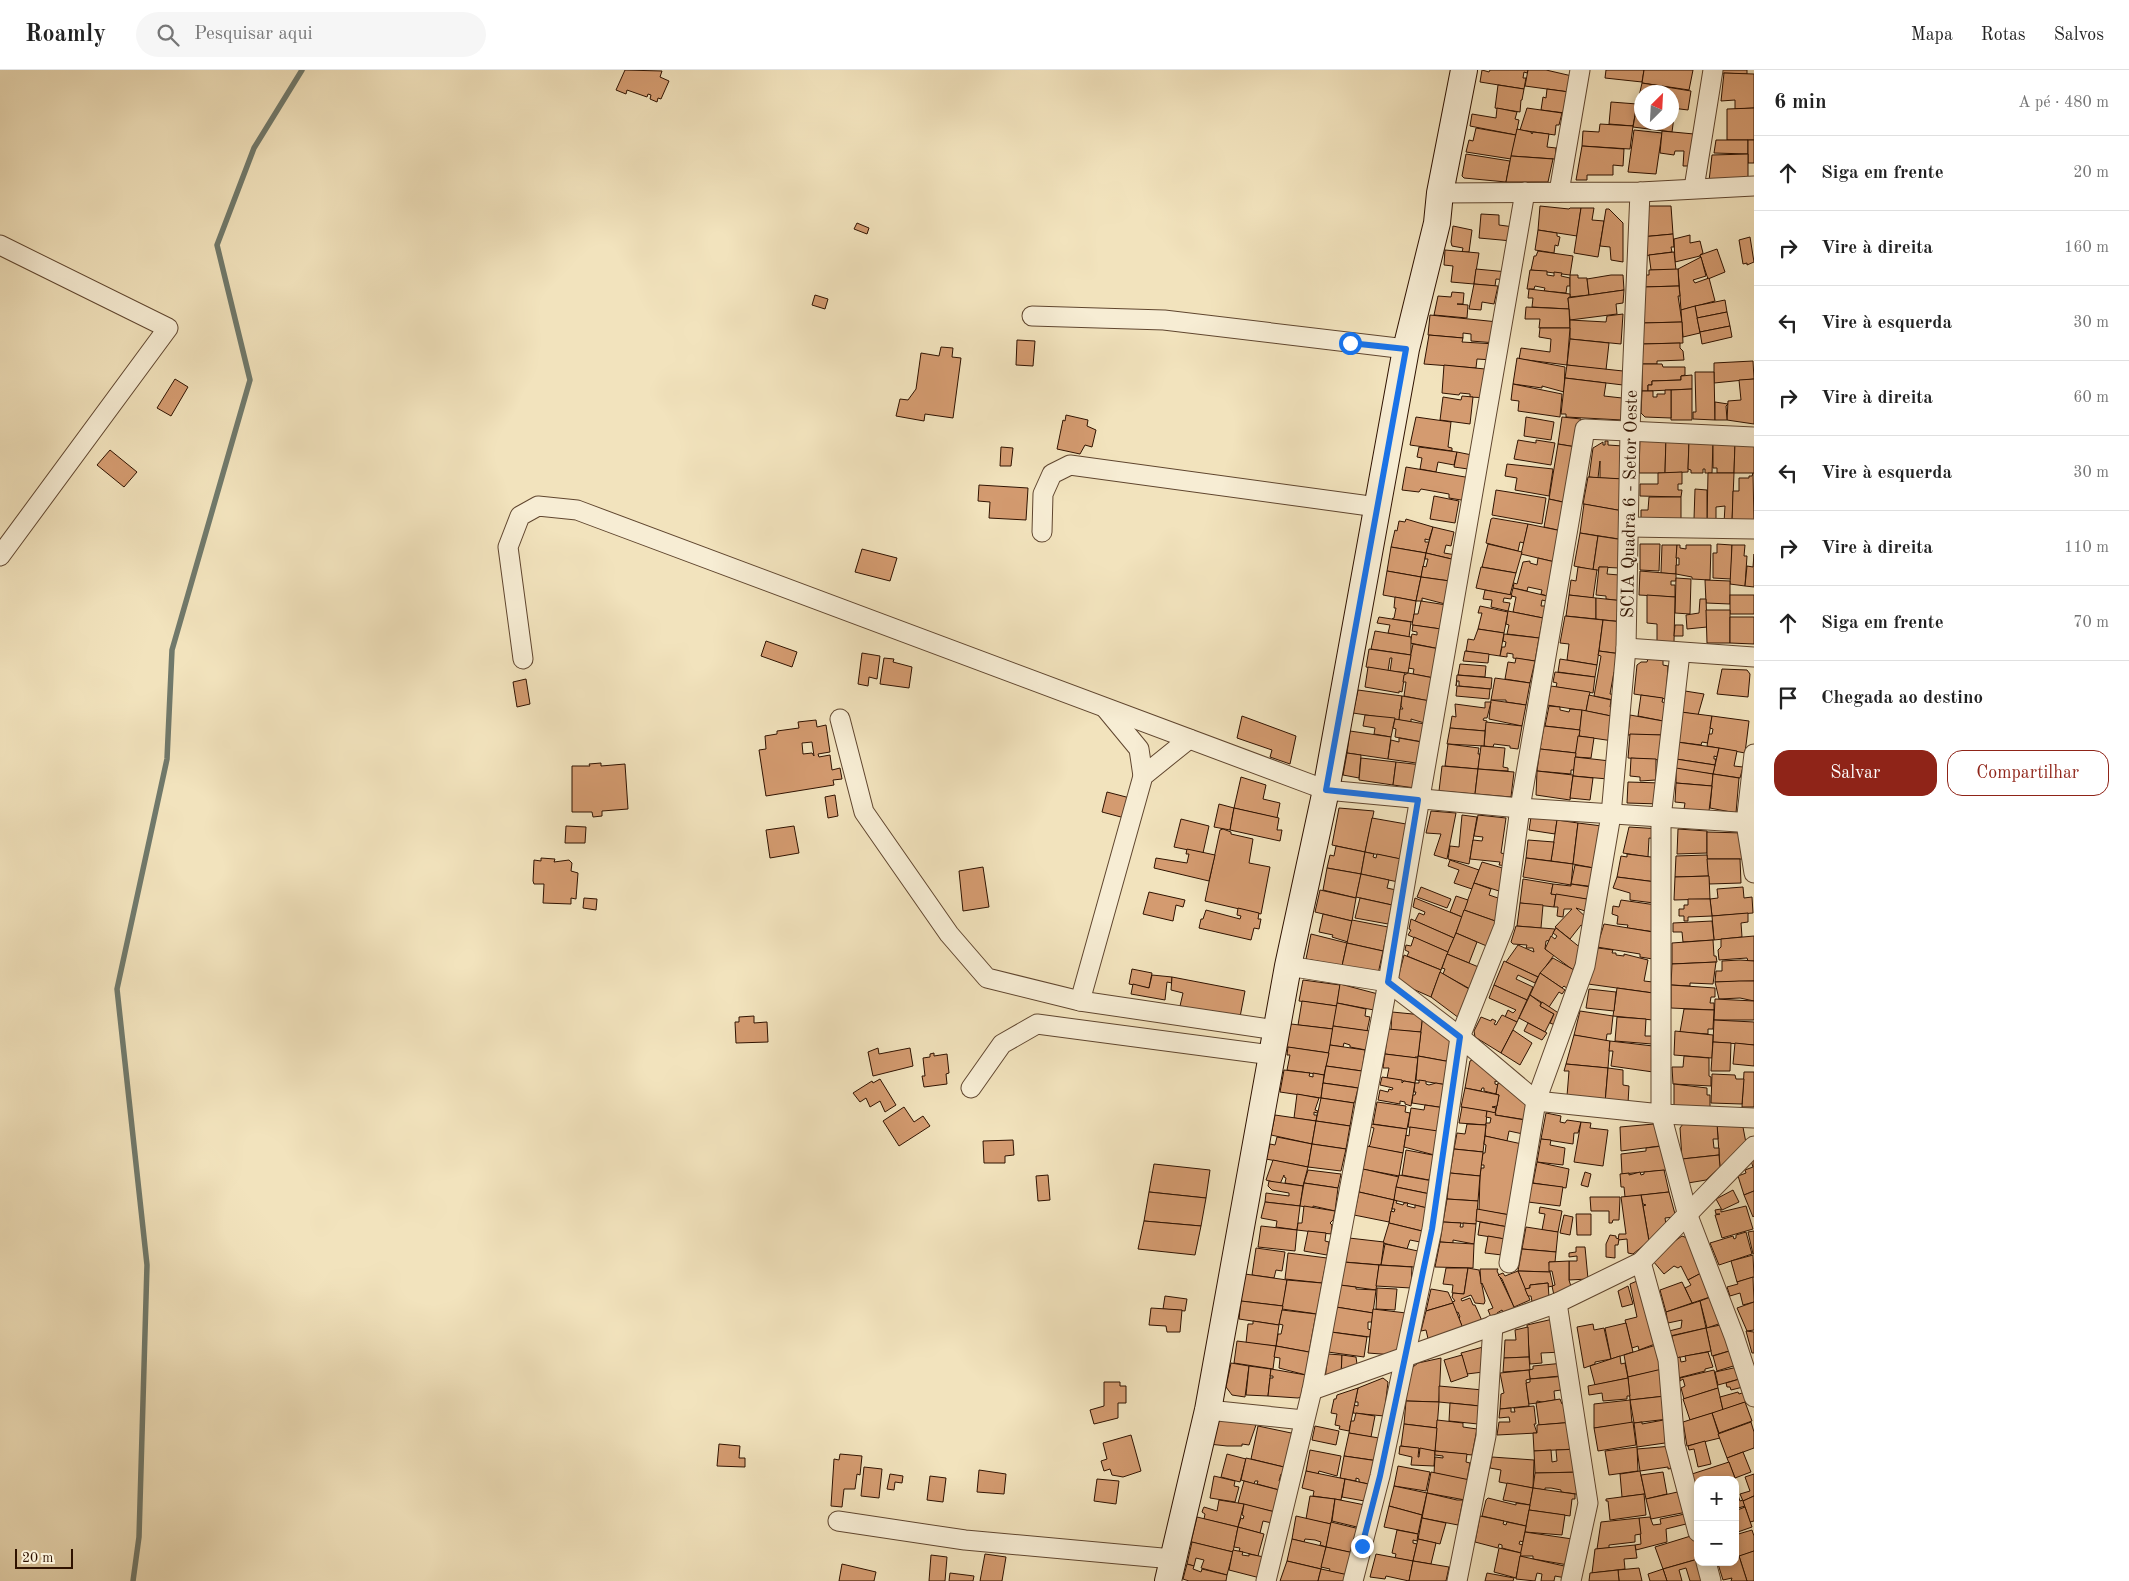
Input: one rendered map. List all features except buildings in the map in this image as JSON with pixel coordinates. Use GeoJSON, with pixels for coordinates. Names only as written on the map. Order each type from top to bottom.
{"type":"FeatureCollection","features":[{"type":"Feature","properties":{"kind":"street"},"geometry":{"type":"LineString","coordinates":[[838,1521],[1171,1570],[1208,1410],[1288,966],[1326,790],[1406,349],[1437,223],[1440,193],[1464,70]]}},
{"type":"Feature","properties":{"kind":"street"},"geometry":{"type":"LineString","coordinates":[[1559,192],[1580,70]]}},
{"type":"Feature","properties":{"kind":"street"},"geometry":{"type":"LineString","coordinates":[[1694,188],[1713,70]]}},
{"type":"Feature","properties":{"kind":"street"},"geometry":{"type":"LineString","coordinates":[[1440,193],[1640,192],[1754,186]]}},
{"type":"Feature","properties":{"kind":"street"},"geometry":{"type":"LineString","coordinates":[[1266,1581],[1312,1390],[1388,982],[1418,800],[1525,192]]}},
{"type":"Feature","properties":{"kind":"street","name":"SCIA Quadra 6 - Setor Oeste"},"geometry":{"type":"LineString","coordinates":[[1509,1263],[1536,1101],[1585,966],[1610,815],[1626,648],[1630,430],[1640,192]]}},
{"type":"Feature","properties":{"kind":"street"},"geometry":{"type":"LineString","coordinates":[[0,245],[168,328],[0,556]]}},
{"type":"Feature","properties":{"kind":"street"},"geometry":{"type":"LineString","coordinates":[[1032,316],[1164,320],[1406,349]]}},
{"type":"Feature","properties":{"kind":"street"},"geometry":{"type":"LineString","coordinates":[[1353,1581],[1380,1476],[1432,1229],[1460,1037],[1504,926],[1520,808],[1585,429],[1754,437]]}},
{"type":"Feature","properties":{"kind":"street"},"geometry":{"type":"LineString","coordinates":[[1042,532],[1043,494],[1052,474],[1070,464],[1377,507]]}},
{"type":"Feature","properties":{"kind":"street"},"geometry":{"type":"LineString","coordinates":[[523,659],[508,547],[520,516],[538,506],[577,510],[1326,790],[1520,808],[1750,823]]}},
{"type":"Feature","properties":{"kind":"street"},"geometry":{"type":"LineString","coordinates":[[1629,527],[1754,529]]}},
{"type":"Feature","properties":{"kind":"street"},"geometry":{"type":"LineString","coordinates":[[1626,648],[1754,657]]}},
{"type":"Feature","properties":{"kind":"street"},"geometry":{"type":"LineString","coordinates":[[1680,653],[1662,818],[1661,1114],[1688,1216],[1734,1336],[1754,1397]]}},
{"type":"Feature","properties":{"kind":"street"},"geometry":{"type":"LineString","coordinates":[[1080,1001],[1143,776],[1139,748],[1105,708]]}},
{"type":"Feature","properties":{"kind":"street"},"geometry":{"type":"LineString","coordinates":[[840,719],[864,812],[949,934],[987,978],[1080,1001],[1276,1030]]}},
{"type":"Feature","properties":{"kind":"street"},"geometry":{"type":"LineString","coordinates":[[1143,776],[1189,739]]}},
{"type":"Feature","properties":{"kind":"street"},"geometry":{"type":"LineString","coordinates":[[1754,754],[1750,823],[1754,873]]}},
{"type":"Feature","properties":{"kind":"street"},"geometry":{"type":"LineString","coordinates":[[1288,966],[1388,982],[1460,1037],[1536,1101],[1661,1114],[1754,1118]]}},
{"type":"Feature","properties":{"kind":"street"},"geometry":{"type":"LineString","coordinates":[[972,1088],[1002,1044],[1037,1024],[1272,1055]]}},
{"type":"Feature","properties":{"kind":"street"},"geometry":{"type":"LineString","coordinates":[[1312,1390],[1556,1303],[1641,1262],[1688,1216],[1754,1146]]}},
{"type":"Feature","properties":{"kind":"street"},"geometry":{"type":"LineString","coordinates":[[1641,1262],[1668,1360],[1675,1445],[1695,1521]]}},
{"type":"Feature","properties":{"kind":"street"},"geometry":{"type":"LineString","coordinates":[[1556,1303],[1588,1503],[1570,1581]]}},
{"type":"Feature","properties":{"kind":"street"},"geometry":{"type":"LineString","coordinates":[[1457,1581],[1486,1436],[1492,1325]]}},
{"type":"Feature","properties":{"kind":"street"},"geometry":{"type":"LineString","coordinates":[[1208,1410],[1304,1420]]}},
{"type":"Feature","properties":{"kind":"street"},"geometry":{"type":"LineString","coordinates":[[1707,1566],[1711,1581]]}},
{"type":"Feature","properties":{"kind":"waterway"},"geometry":{"type":"LineString","coordinates":[[133,1581],[139,1537],[147,1265],[117,989],[167,759],[172,650],[250,380],[217,245],[254,148],[302,70]]}},
{"type":"Feature","properties":{"kind":"route"},"geometry":{"type":"LineString","coordinates":[[1350,343],[1406,349],[1326,790],[1418,800],[1388,982],[1460,1037],[1432,1229],[1380,1476],[1362,1546]]}}]}
